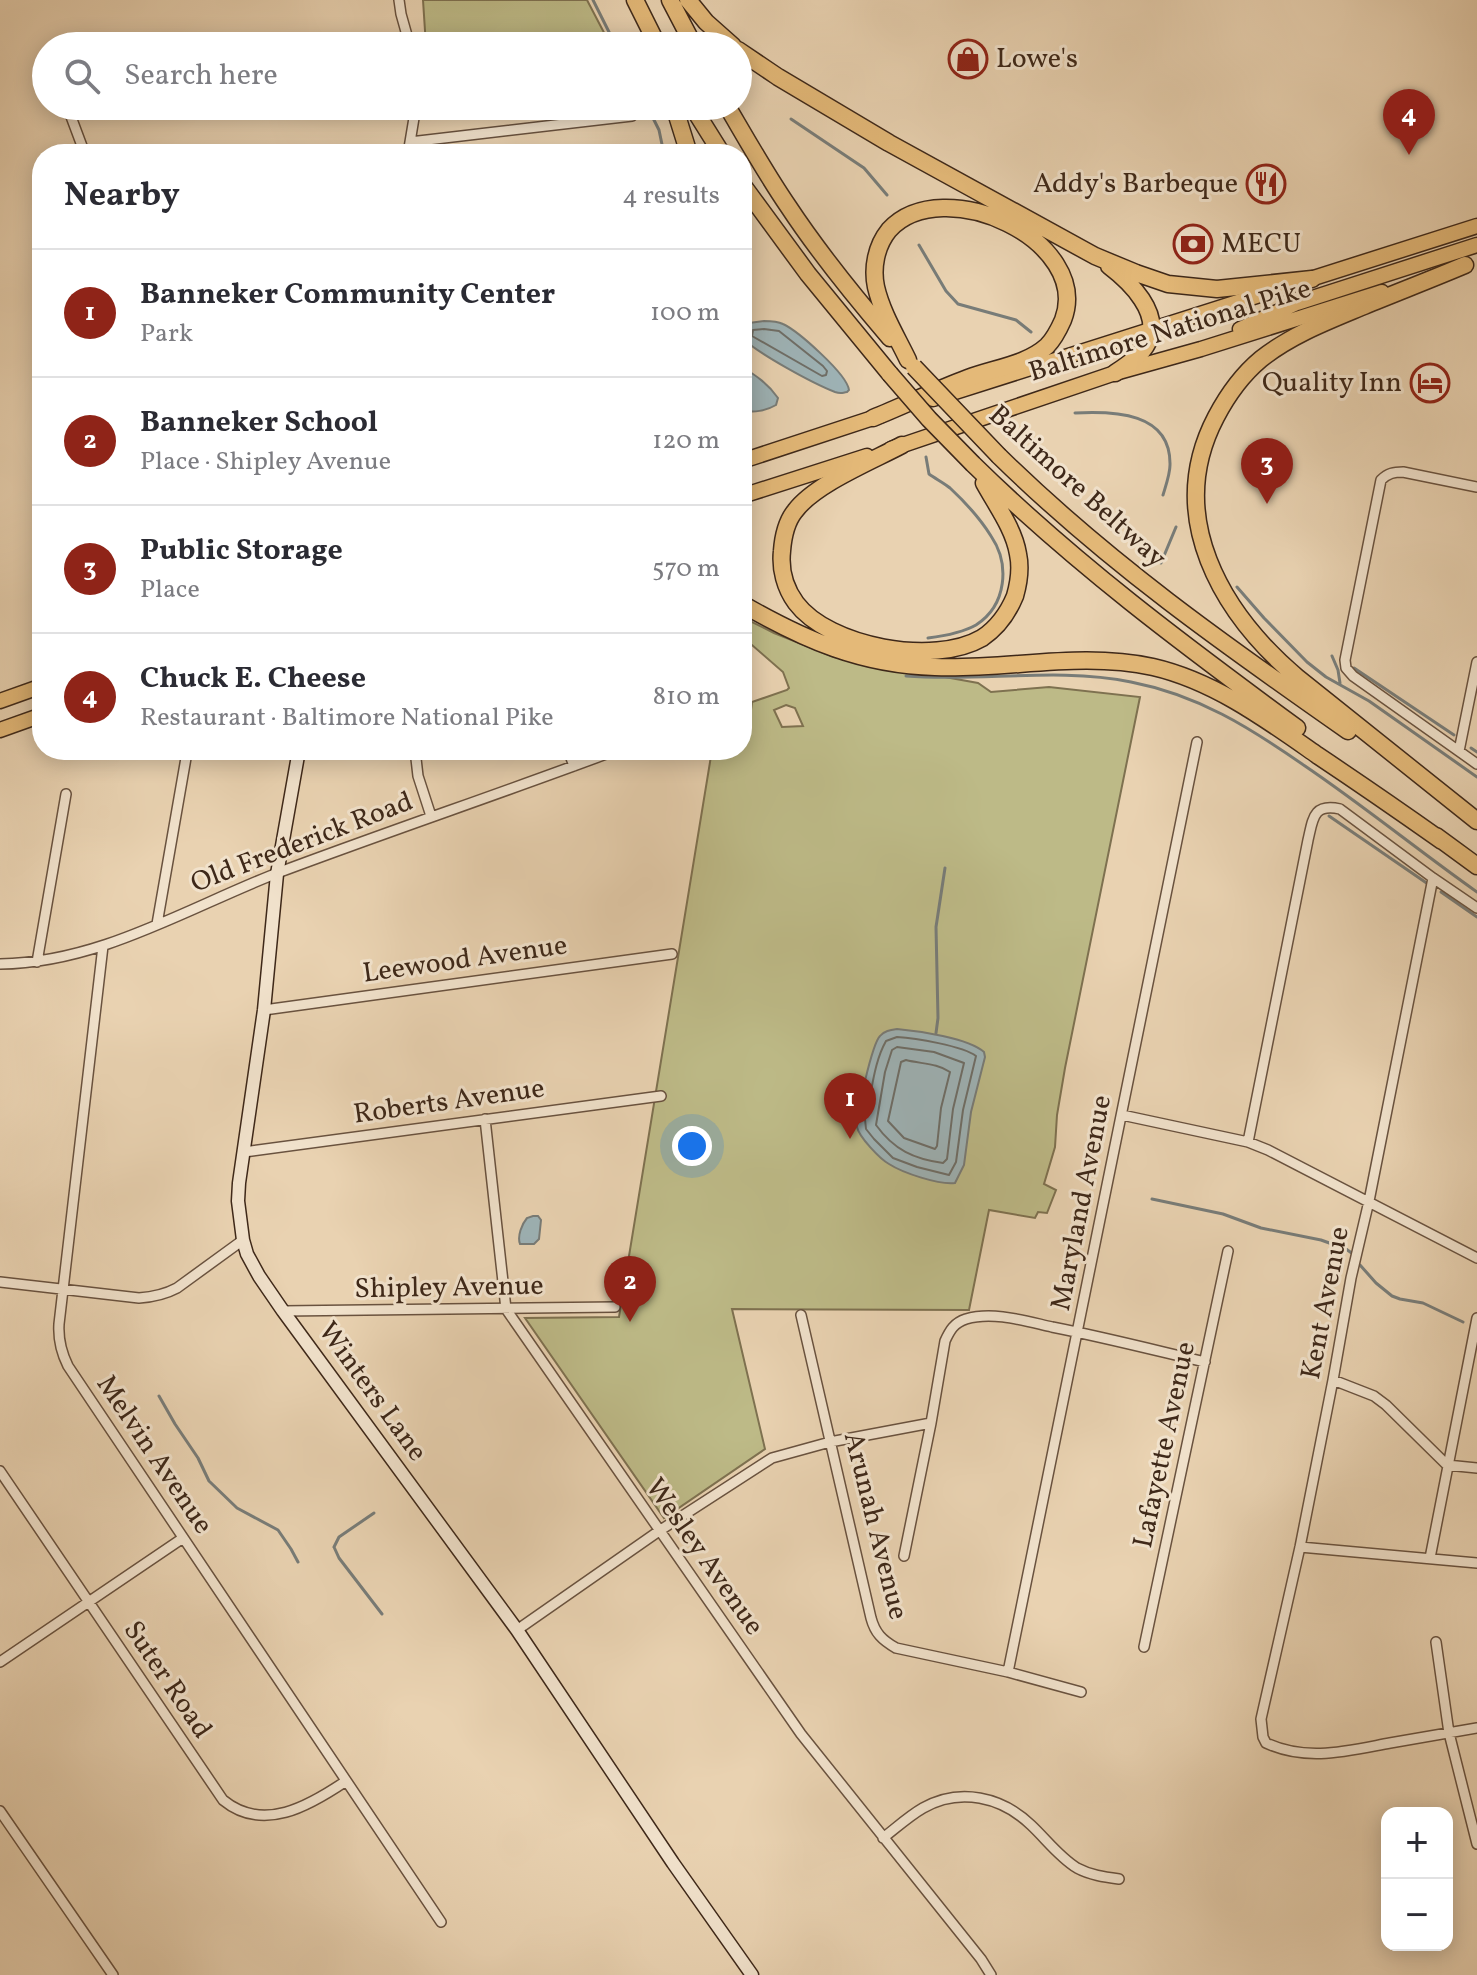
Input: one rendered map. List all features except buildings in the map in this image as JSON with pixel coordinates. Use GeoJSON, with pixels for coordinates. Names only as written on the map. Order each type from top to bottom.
{"type":"FeatureCollection","features":[{"type":"Feature","properties":{"kind":"highway"},"geometry":{"type":"LineString","coordinates":[[634,0],[646,32]]}},
{"type":"Feature","properties":{"kind":"highway"},"geometry":{"type":"LineString","coordinates":[[634,0],[651,32]]}},
{"type":"Feature","properties":{"kind":"highway"},"geometry":{"type":"LineString","coordinates":[[670,0],[687,32]]}},
{"type":"Feature","properties":{"kind":"highway"},"geometry":{"type":"LineString","coordinates":[[688,0],[717,32]]}},
{"type":"Feature","properties":{"kind":"highway"},"geometry":{"type":"LineString","coordinates":[[752,59],[889,143],[1095,256],[1152,279],[1199,289],[1235,289],[1312,279]]}},
{"type":"Feature","properties":{"kind":"highway"},"geometry":{"type":"LineString","coordinates":[[678,120],[686,144]]}},
{"type":"Feature","properties":{"kind":"highway"},"geometry":{"type":"LineString","coordinates":[[701,120],[716,144]]}},
{"type":"Feature","properties":{"kind":"highway","name":"Baltimore Beltway"},"geometry":{"type":"LineString","coordinates":[[735,120],[749,144]]}},
{"type":"Feature","properties":{"kind":"highway","name":"Baltimore Beltway"},"geometry":{"type":"LineString","coordinates":[[752,150],[823,255],[911,364],[999,456],[1063,517],[1226,646],[1477,822]]}},
{"type":"Feature","properties":{"kind":"highway","name":"Baltimore Beltway"},"geometry":{"type":"LineString","coordinates":[[752,198],[808,274],[929,419],[1047,535],[1151,620],[1477,866]]}},
{"type":"Feature","properties":{"kind":"highway"},"geometry":{"type":"LineString","coordinates":[[873,418],[968,378],[1032,356],[1047,345],[1065,313],[1067,297],[1057,266],[1031,238],[998,218],[982,213],[945,207],[911,214],[898,222],[880,244],[874,272],[885,313],[911,364]]}},
{"type":"Feature","properties":{"kind":"highway"},"geometry":{"type":"LineString","coordinates":[[1095,256],[1117,273],[1141,299],[1150,317],[1152,330],[1148,343],[1115,373]]}},
{"type":"Feature","properties":{"kind":"highway"},"geometry":{"type":"LineString","coordinates":[[1471,263],[1316,326],[1261,359],[1222,406],[1210,429],[1202,451],[1196,506],[1208,563],[1239,617],[1256,638],[1298,678],[1477,822]]}},
{"type":"Feature","properties":{"kind":"highway"},"geometry":{"type":"LineString","coordinates":[[902,445],[811,495],[794,512],[783,541],[783,573],[797,604],[827,628],[874,646],[922,650],[963,646],[980,639],[1005,616],[1018,586],[1018,554],[1013,536],[973,464]]}},
{"type":"Feature","properties":{"kind":"highway"},"geometry":{"type":"LineString","coordinates":[[752,609],[823,646],[888,662],[936,667],[1077,659],[1127,663],[1170,672],[1247,708],[1442,841]]}},
{"type":"Feature","properties":{"kind":"main road"},"geometry":{"type":"LineString","coordinates":[[1426,242],[1477,216]]}},
{"type":"Feature","properties":{"kind":"main road","name":"Baltimore National Pike"},"geometry":{"type":"LineString","coordinates":[[752,458],[1477,226]]}},
{"type":"Feature","properties":{"kind":"main road"},"geometry":{"type":"LineString","coordinates":[[1201,349],[1297,303],[1477,245]]}},
{"type":"Feature","properties":{"kind":"main road","name":"Baltimore National Pike"},"geometry":{"type":"LineString","coordinates":[[752,493],[1115,373],[1201,349],[1471,263]]}},
{"type":"Feature","properties":{"kind":"main road"},"geometry":{"type":"LineString","coordinates":[[0,701],[32,690]]}},
{"type":"Feature","properties":{"kind":"main road"},"geometry":{"type":"LineString","coordinates":[[0,730],[32,719]]}},
{"type":"Feature","properties":{"kind":"street"},"geometry":{"type":"LineString","coordinates":[[399,0],[406,32]]}},
{"type":"Feature","properties":{"kind":"street"},"geometry":{"type":"LineString","coordinates":[[72,120],[81,144]]}},
{"type":"Feature","properties":{"kind":"street"},"geometry":{"type":"LineString","coordinates":[[414,120],[410,142],[598,120]]}},
{"type":"Feature","properties":{"kind":"street"},"geometry":{"type":"LineString","coordinates":[[1477,487],[1403,472],[1394,472],[1381,480],[1347,647],[1346,668],[1477,764]]}},
{"type":"Feature","properties":{"kind":"street"},"geometry":{"type":"LineString","coordinates":[[1459,751],[1477,662]]}},
{"type":"Feature","properties":{"kind":"street","name":"Maryland Avenue"},"geometry":{"type":"LineString","coordinates":[[1008,1672],[1197,742]]}},
{"type":"Feature","properties":{"kind":"street"},"geometry":{"type":"LineString","coordinates":[[157,924],[186,760]]}},
{"type":"Feature","properties":{"kind":"street","name":"Winters Lane"},"geometry":{"type":"LineString","coordinates":[[297,760],[277,874],[264,1010],[238,1201],[247,1254],[283,1311],[517,1630],[752,1975]]}},
{"type":"Feature","properties":{"kind":"street"},"geometry":{"type":"LineString","coordinates":[[416,760],[431,816]]}},
{"type":"Feature","properties":{"kind":"street"},"geometry":{"type":"LineString","coordinates":[[572,760],[574,766]]}},
{"type":"Feature","properties":{"kind":"street","name":"Old Frederick Road"},"geometry":{"type":"LineString","coordinates":[[0,964],[62,958],[103,946],[277,874],[590,760]]}},
{"type":"Feature","properties":{"kind":"street"},"geometry":{"type":"LineString","coordinates":[[37,962],[66,794]]}},
{"type":"Feature","properties":{"kind":"street"},"geometry":{"type":"LineString","coordinates":[[1248,1142],[1308,840],[1313,817],[1318,810],[1325,807],[1340,809],[1477,908]]}},
{"type":"Feature","properties":{"kind":"street","name":"Kent Avenue"},"geometry":{"type":"LineString","coordinates":[[1433,878],[1351,1278],[1300,1547],[1261,1719],[1266,1743],[1309,1755],[1351,1751],[1449,1733]]}},
{"type":"Feature","properties":{"kind":"street","name":"Melvin Avenue"},"geometry":{"type":"LineString","coordinates":[[103,946],[63,1289],[58,1338],[61,1353],[441,1922]]}},
{"type":"Feature","properties":{"kind":"street","name":"Leewood Avenue"},"geometry":{"type":"LineString","coordinates":[[264,1010],[672,954]]}},
{"type":"Feature","properties":{"kind":"street","name":"Roberts Avenue"},"geometry":{"type":"LineString","coordinates":[[244,1152],[661,1096]]}},
{"type":"Feature","properties":{"kind":"street"},"geometry":{"type":"LineString","coordinates":[[1122,1115],[1248,1142],[1284,1157],[1477,1258]]}},
{"type":"Feature","properties":{"kind":"street","name":"Wesley Avenue"},"geometry":{"type":"LineString","coordinates":[[485,1119],[506,1309],[801,1734],[991,1975]]}},
{"type":"Feature","properties":{"kind":"street"},"geometry":{"type":"LineString","coordinates":[[0,1282],[139,1298],[166,1294],[243,1240]]}},
{"type":"Feature","properties":{"kind":"street","name":"Lafayette Avenue"},"geometry":{"type":"LineString","coordinates":[[1144,1647],[1228,1251]]}},
{"type":"Feature","properties":{"kind":"street","name":"Shipley Avenue"},"geometry":{"type":"LineString","coordinates":[[283,1311],[615,1307]]}},
{"type":"Feature","properties":{"kind":"street","name":"Arunah Avenue"},"geometry":{"type":"LineString","coordinates":[[801,1315],[871,1618],[878,1635],[896,1648],[1008,1672],[1081,1692]]}},
{"type":"Feature","properties":{"kind":"street"},"geometry":{"type":"LineString","coordinates":[[904,1556],[950,1328],[966,1319],[995,1317],[1078,1332],[1205,1362]]}},
{"type":"Feature","properties":{"kind":"street"},"geometry":{"type":"LineString","coordinates":[[1430,1558],[1477,1318]]}},
{"type":"Feature","properties":{"kind":"street"},"geometry":{"type":"LineString","coordinates":[[1333,1380],[1374,1396],[1447,1465],[1477,1468]]}},
{"type":"Feature","properties":{"kind":"street"},"geometry":{"type":"LineString","coordinates":[[517,1630],[659,1531],[772,1458],[830,1442],[931,1423]]}},
{"type":"Feature","properties":{"kind":"street","name":"Suter Road"},"geometry":{"type":"LineString","coordinates":[[0,1471],[215,1790],[232,1807],[254,1816],[278,1815],[323,1797],[346,1781]]}},
{"type":"Feature","properties":{"kind":"street"},"geometry":{"type":"LineString","coordinates":[[0,1662],[183,1538]]}},
{"type":"Feature","properties":{"kind":"street"},"geometry":{"type":"LineString","coordinates":[[1300,1547],[1477,1563]]}},
{"type":"Feature","properties":{"kind":"street"},"geometry":{"type":"LineString","coordinates":[[1436,1642],[1449,1733],[1477,1841]]}},
{"type":"Feature","properties":{"kind":"street"},"geometry":{"type":"LineString","coordinates":[[1449,1733],[1477,1728]]}},
{"type":"Feature","properties":{"kind":"street"},"geometry":{"type":"LineString","coordinates":[[883,1838],[935,1802],[957,1797],[979,1797],[1006,1806],[1018,1814],[1078,1868],[1119,1879]]}},
{"type":"Feature","properties":{"kind":"street"},"geometry":{"type":"LineString","coordinates":[[0,1811],[113,1975]]}},
{"type":"Feature","properties":{"kind":"shaded area"},"geometry":{"type":"Polygon","coordinates":[[[423,0],[587,0],[604,32],[425,32],[423,0]]]}},
{"type":"Feature","properties":{"kind":"shaded area"},"geometry":{"type":"Polygon","coordinates":[[[752,622],[834,657],[978,683],[991,692],[1049,687],[1140,697],[1065,1068],[1055,1147],[1044,1184],[1056,1190],[1047,1213],[1038,1212],[1035,1218],[989,1210],[969,1310],[732,1309],[765,1449],[664,1518],[525,1318],[619,1317],[710,760],[752,760],[752,702],[787,690],[783,672],[752,645],[752,622]],[[786,705],[774,710],[782,727],[803,726],[795,708],[786,705]]]}},
{"type":"Feature","properties":{"kind":"water"},"geometry":{"type":"Polygon","coordinates":[[[773,321],[790,328],[831,364],[849,390],[839,393],[813,382],[752,346],[752,323],[773,321]]]}},
{"type":"Feature","properties":{"kind":"water"},"geometry":{"type":"Polygon","coordinates":[[[752,374],[778,398],[776,405],[752,411],[752,374]]]}},
{"type":"Feature","properties":{"kind":"water"},"geometry":{"type":"Polygon","coordinates":[[[897,1029],[955,1039],[984,1052],[964,1165],[955,1183],[931,1180],[895,1167],[875,1153],[857,1127],[869,1065],[877,1042],[883,1033],[897,1029]]]}},
{"type":"Feature","properties":{"kind":"water"},"geometry":{"type":"Polygon","coordinates":[[[533,1216],[541,1220],[539,1239],[534,1244],[520,1244],[522,1227],[527,1218],[533,1216]]]}},
{"type":"Feature","properties":{"kind":"waterway"},"geometry":{"type":"LineString","coordinates":[[593,0],[609,32]]}},
{"type":"Feature","properties":{"kind":"waterway"},"geometry":{"type":"LineString","coordinates":[[791,119],[864,168],[887,195]]}},
{"type":"Feature","properties":{"kind":"waterway"},"geometry":{"type":"LineString","coordinates":[[654,120],[662,144]]}},
{"type":"Feature","properties":{"kind":"waterway"},"geometry":{"type":"LineString","coordinates":[[919,245],[946,291],[958,304],[1016,320],[1031,332]]}},
{"type":"Feature","properties":{"kind":"waterway"},"geometry":{"type":"LineString","coordinates":[[1075,413],[1106,413],[1138,418],[1161,434],[1168,447],[1170,465],[1163,495]]}},
{"type":"Feature","properties":{"kind":"waterway"},"geometry":{"type":"LineString","coordinates":[[926,457],[929,474],[948,486],[987,530],[997,547],[1003,571],[999,595],[986,617],[965,630],[928,638]]}},
{"type":"Feature","properties":{"kind":"waterway"},"geometry":{"type":"LineString","coordinates":[[1161,563],[1176,527]]}},
{"type":"Feature","properties":{"kind":"waterway"},"geometry":{"type":"LineString","coordinates":[[1237,587],[1307,662],[1326,677],[1369,701],[1477,777]]}},
{"type":"Feature","properties":{"kind":"waterway"},"geometry":{"type":"LineString","coordinates":[[1332,656],[1340,683]]}},
{"type":"Feature","properties":{"kind":"waterway"},"geometry":{"type":"LineString","coordinates":[[1354,668],[1454,735]]}},
{"type":"Feature","properties":{"kind":"waterway"},"geometry":{"type":"LineString","coordinates":[[906,676],[1075,676],[1131,682],[1179,695],[1222,714],[1284,752],[1477,892]]}},
{"type":"Feature","properties":{"kind":"waterway"},"geometry":{"type":"LineString","coordinates":[[1471,748],[1477,752]]}},
{"type":"Feature","properties":{"kind":"waterway"},"geometry":{"type":"LineString","coordinates":[[1329,816],[1428,884]]}},
{"type":"Feature","properties":{"kind":"waterway"},"geometry":{"type":"LineString","coordinates":[[936,1033],[936,927],[945,868]]}},
{"type":"Feature","properties":{"kind":"waterway"},"geometry":{"type":"LineString","coordinates":[[1441,892],[1477,917]]}},
{"type":"Feature","properties":{"kind":"waterway"},"geometry":{"type":"LineString","coordinates":[[1152,1199],[1223,1214],[1261,1228],[1321,1240],[1353,1254]]}},
{"type":"Feature","properties":{"kind":"waterway"},"geometry":{"type":"LineString","coordinates":[[1360,1265],[1392,1296],[1423,1303],[1463,1322]]}},
{"type":"Feature","properties":{"kind":"waterway"},"geometry":{"type":"LineString","coordinates":[[159,1396],[209,1481],[237,1508],[278,1530],[298,1562]]}},
{"type":"Feature","properties":{"kind":"waterway"},"geometry":{"type":"LineString","coordinates":[[334,1547],[339,1537],[374,1513]]}},
{"type":"Feature","properties":{"kind":"waterway"},"geometry":{"type":"LineString","coordinates":[[334,1547],[382,1614]]}},
{"type":"Feature","properties":{"kind":"place","name":"Lowe's"},"geometry":{"type":"Point","coordinates":[968,59]}},
{"type":"Feature","properties":{"kind":"place","name":"Chuck E. Cheese"},"geometry":{"type":"Point","coordinates":[1409,155]}},
{"type":"Feature","properties":{"kind":"place","name":"Addy's Barbeque"},"geometry":{"type":"Point","coordinates":[1266,184]}},
{"type":"Feature","properties":{"kind":"place","name":"MECU"},"geometry":{"type":"Point","coordinates":[1193,244]}},
{"type":"Feature","properties":{"kind":"place","name":"Quality Inn"},"geometry":{"type":"Point","coordinates":[1430,383]}},
{"type":"Feature","properties":{"kind":"place","name":"Public Storage"},"geometry":{"type":"Point","coordinates":[1267,504]}},
{"type":"Feature","properties":{"kind":"place","name":"Banneker Community Center"},"geometry":{"type":"Point","coordinates":[850,1139]}},
{"type":"Feature","properties":{"kind":"place","name":"Banneker School"},"geometry":{"type":"Point","coordinates":[630,1322]}}]}
